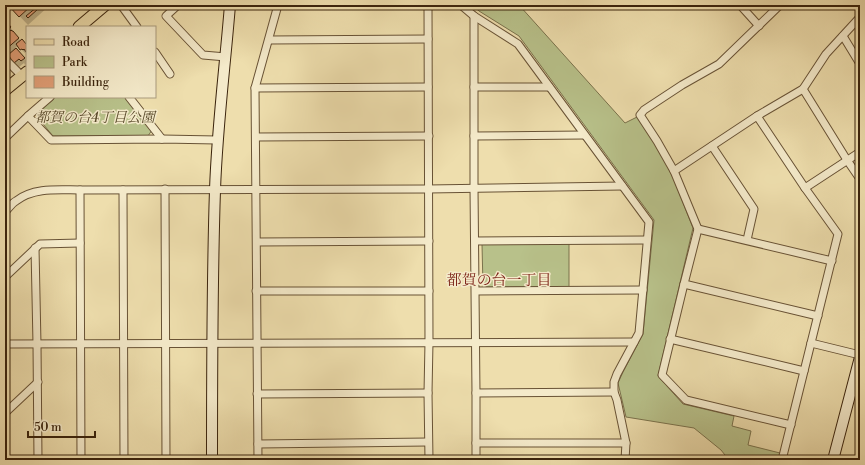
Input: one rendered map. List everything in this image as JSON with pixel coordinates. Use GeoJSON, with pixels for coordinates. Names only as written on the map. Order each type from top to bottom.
{"type":"FeatureCollection","features":[{"type":"Feature","properties":{"kind":"main road"},"geometry":{"type":"LineString","coordinates":[[81,26],[105,5]]}},
{"type":"Feature","properties":{"kind":"main road"},"geometry":{"type":"LineString","coordinates":[[5,90],[24,74]]}},
{"type":"Feature","properties":{"kind":"street"},"geometry":{"type":"LineString","coordinates":[[121,5],[136,26]]}},
{"type":"Feature","properties":{"kind":"street"},"geometry":{"type":"LineString","coordinates":[[178,5],[166,16],[203,55],[226,57]]}},
{"type":"Feature","properties":{"kind":"street"},"geometry":{"type":"LineString","coordinates":[[212,460],[212,343],[215,190],[230,5]]}},
{"type":"Feature","properties":{"kind":"street"},"geometry":{"type":"LineString","coordinates":[[258,460],[255,88],[278,5]]}},
{"type":"Feature","properties":{"kind":"street"},"geometry":{"type":"LineString","coordinates":[[428,5],[429,460]]}},
{"type":"Feature","properties":{"kind":"street"},"geometry":{"type":"LineString","coordinates":[[461,5],[474,16],[518,44],[649,222],[639,333],[614,382],[614,392],[626,443],[625,460]]}},
{"type":"Feature","properties":{"kind":"street"},"geometry":{"type":"LineString","coordinates":[[740,5],[759,26]]}},
{"type":"Feature","properties":{"kind":"street"},"geometry":{"type":"LineString","coordinates":[[780,5],[719,64],[682,85],[644,110],[640,115],[674,171],[698,229],[662,375],[686,400],[791,425]]}},
{"type":"Feature","properties":{"kind":"street"},"geometry":{"type":"LineString","coordinates":[[474,16],[476,460]]}},
{"type":"Feature","properties":{"kind":"street"},"geometry":{"type":"LineString","coordinates":[[674,171],[757,116],[803,88],[826,54],[860,16]]}},
{"type":"Feature","properties":{"kind":"street"},"geometry":{"type":"LineString","coordinates":[[843,36],[860,64]]}},
{"type":"Feature","properties":{"kind":"street"},"geometry":{"type":"LineString","coordinates":[[269,40],[428,39]]}},
{"type":"Feature","properties":{"kind":"street"},"geometry":{"type":"LineString","coordinates":[[156,53],[170,74]]}},
{"type":"Feature","properties":{"kind":"street"},"geometry":{"type":"LineString","coordinates":[[5,59],[24,74]]}},
{"type":"Feature","properties":{"kind":"street"},"geometry":{"type":"LineString","coordinates":[[474,87],[549,86]]}},
{"type":"Feature","properties":{"kind":"street"},"geometry":{"type":"LineString","coordinates":[[255,88],[428,87]]}},
{"type":"Feature","properties":{"kind":"street"},"geometry":{"type":"LineString","coordinates":[[803,88],[860,179]]}},
{"type":"Feature","properties":{"kind":"street"},"geometry":{"type":"LineString","coordinates":[[5,138],[49,98]]}},
{"type":"Feature","properties":{"kind":"street"},"geometry":{"type":"LineString","coordinates":[[130,98],[162,139]]}},
{"type":"Feature","properties":{"kind":"street"},"geometry":{"type":"LineString","coordinates":[[28,116],[51,140],[218,140]]}},
{"type":"Feature","properties":{"kind":"street"},"geometry":{"type":"LineString","coordinates":[[757,116],[838,234],[782,460]]}},
{"type":"Feature","properties":{"kind":"street"},"geometry":{"type":"LineString","coordinates":[[474,136],[584,135]]}},
{"type":"Feature","properties":{"kind":"street"},"geometry":{"type":"LineString","coordinates":[[256,137],[429,136]]}},
{"type":"Feature","properties":{"kind":"street"},"geometry":{"type":"LineString","coordinates":[[712,146],[754,209],[747,240]]}},
{"type":"Feature","properties":{"kind":"street"},"geometry":{"type":"LineString","coordinates":[[805,188],[860,152]]}},
{"type":"Feature","properties":{"kind":"street"},"geometry":{"type":"LineString","coordinates":[[5,212],[16,200],[28,194],[39,191],[165,189],[428,189],[622,186]]}},
{"type":"Feature","properties":{"kind":"street"},"geometry":{"type":"LineString","coordinates":[[165,189],[166,460]]}},
{"type":"Feature","properties":{"kind":"street"},"geometry":{"type":"LineString","coordinates":[[80,190],[81,460]]}},
{"type":"Feature","properties":{"kind":"street"},"geometry":{"type":"LineString","coordinates":[[123,190],[124,460]]}},
{"type":"Feature","properties":{"kind":"street"},"geometry":{"type":"LineString","coordinates":[[698,229],[832,261]]}},
{"type":"Feature","properties":{"kind":"street"},"geometry":{"type":"LineString","coordinates":[[475,241],[647,240]]}},
{"type":"Feature","properties":{"kind":"street"},"geometry":{"type":"LineString","coordinates":[[256,242],[429,241]]}},
{"type":"Feature","properties":{"kind":"street"},"geometry":{"type":"LineString","coordinates":[[5,277],[40,244],[80,243]]}},
{"type":"Feature","properties":{"kind":"street"},"geometry":{"type":"LineString","coordinates":[[35,248],[38,460]]}},
{"type":"Feature","properties":{"kind":"street"},"geometry":{"type":"LineString","coordinates":[[684,284],[818,316]]}},
{"type":"Feature","properties":{"kind":"street"},"geometry":{"type":"LineString","coordinates":[[476,291],[643,290]]}},
{"type":"Feature","properties":{"kind":"street"},"geometry":{"type":"LineString","coordinates":[[256,291],[429,291]]}},
{"type":"Feature","properties":{"kind":"street"},"geometry":{"type":"LineString","coordinates":[[670,339],[804,371]]}},
{"type":"Feature","properties":{"kind":"street"},"geometry":{"type":"LineString","coordinates":[[5,345],[81,343],[634,342]]}},
{"type":"Feature","properties":{"kind":"street"},"geometry":{"type":"LineString","coordinates":[[812,343],[860,356],[833,460]]}},
{"type":"Feature","properties":{"kind":"street"},"geometry":{"type":"LineString","coordinates":[[5,413],[38,382]]}},
{"type":"Feature","properties":{"kind":"street"},"geometry":{"type":"LineString","coordinates":[[476,393],[614,392]]}},
{"type":"Feature","properties":{"kind":"street"},"geometry":{"type":"LineString","coordinates":[[257,394],[428,393]]}},
{"type":"Feature","properties":{"kind":"street"},"geometry":{"type":"LineString","coordinates":[[258,444],[428,442]]}},
{"type":"Feature","properties":{"kind":"street"},"geometry":{"type":"LineString","coordinates":[[476,443],[626,443]]}},
{"type":"Feature","properties":{"kind":"green space"},"geometry":{"type":"Polygon","coordinates":[[[472,5],[519,5],[625,123],[637,117],[654,142],[671,172],[693,228],[658,376],[683,404],[734,416],[732,426],[751,431],[748,445],[780,453],[778,460],[729,460],[721,450],[694,428],[626,417],[618,383],[643,334],[654,220],[519,36],[472,5]]]}},
{"type":"Feature","properties":{"kind":"green space","name":"都賀の台4丁目公園"},"geometry":{"type":"Polygon","coordinates":[[[55,98],[127,98],[152,130],[148,136],[53,136],[38,118],[37,113],[55,98]]]}},
{"type":"Feature","properties":{"kind":"green space"},"geometry":{"type":"Polygon","coordinates":[[[569,243],[569,287],[483,287],[482,244],[569,243]]]}},
{"type":"Feature","properties":{"kind":"building"},"geometry":{"type":"Polygon","coordinates":[[[8,5],[32,5],[19,17],[8,5]]]}},
{"type":"Feature","properties":{"kind":"building"},"geometry":{"type":"Polygon","coordinates":[[[37,7],[38,9],[28,18],[26,16],[37,7]]]}},
{"type":"Feature","properties":{"kind":"building"},"geometry":{"type":"Polygon","coordinates":[[[5,20],[11,27],[5,32],[5,20]]]}},
{"type":"Feature","properties":{"kind":"building"},"geometry":{"type":"Polygon","coordinates":[[[11,30],[19,38],[5,50],[5,36],[11,30]]]}},
{"type":"Feature","properties":{"kind":"building"},"geometry":{"type":"Polygon","coordinates":[[[22,39],[26,44],[26,52],[24,49],[20,50],[16,44],[22,39]]]}},
{"type":"Feature","properties":{"kind":"building"},"geometry":{"type":"Polygon","coordinates":[[[16,48],[25,58],[21,61],[19,59],[14,63],[8,55],[16,48]]]}},
{"type":"Feature","properties":{"kind":"district","name":"都賀の台一丁目"},"geometry":{"type":"Point","coordinates":[499,280]}}]}
